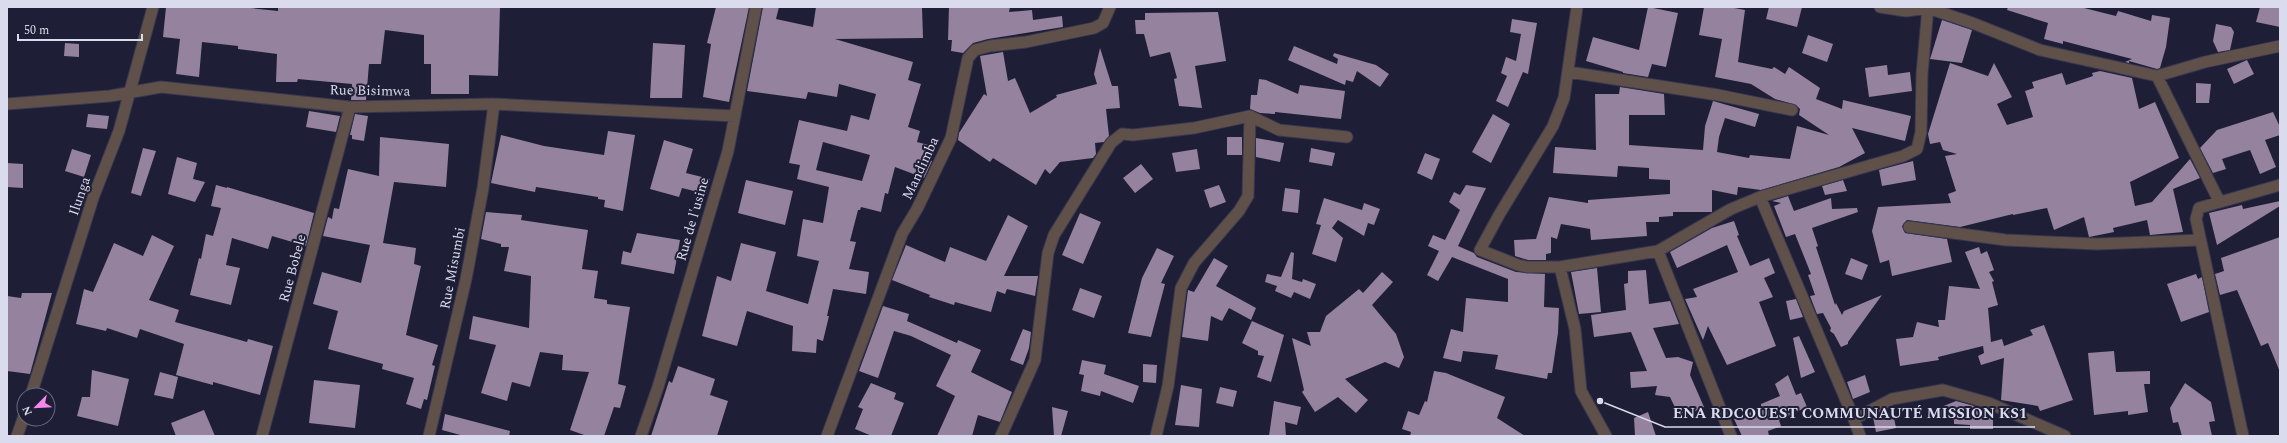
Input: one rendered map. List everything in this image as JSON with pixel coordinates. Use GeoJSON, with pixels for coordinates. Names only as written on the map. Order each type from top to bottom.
{"type":"FeatureCollection","features":[{"type":"Feature","properties":{"kind":"street","name":"Ilunga"},"geometry":{"type":"LineString","coordinates":[[34,387],[93,198],[119,131],[153,7]]}},
{"type":"Feature","properties":{"kind":"street","name":"Rue de l'usine"},"geometry":{"type":"LineString","coordinates":[[641,436],[658,387],[728,151],[756,7]]}},
{"type":"Feature","properties":{"kind":"street","name":"Mandimba"},"geometry":{"type":"LineString","coordinates":[[827,436],[902,234],[917,209],[951,138],[968,58],[975,50],[990,46],[1026,42],[1094,28],[1103,23],[1110,7]]}},
{"type":"Feature","properties":{"kind":"street"},"geometry":{"type":"LineString","coordinates":[[1577,7],[1569,72],[1564,98],[1553,126],[1480,250],[1518,265],[1560,266],[1658,251],[1731,209],[1760,197],[1904,156],[1917,149],[1921,132],[1922,74],[1928,8]]}},
{"type":"Feature","properties":{"kind":"street"},"geometry":{"type":"LineString","coordinates":[[1880,7],[1906,11],[1928,8],[1976,24],[2040,50],[2157,76],[2205,62],[2280,46]]}},
{"type":"Feature","properties":{"kind":"street"},"geometry":{"type":"LineString","coordinates":[[1569,72],[1718,95],[1792,110]]}},
{"type":"Feature","properties":{"kind":"street"},"geometry":{"type":"LineString","coordinates":[[2157,76],[2218,202]]}},
{"type":"Feature","properties":{"kind":"street","name":"Rue Bisimwa"},"geometry":{"type":"LineString","coordinates":[[7,104],[130,93],[161,87],[350,107],[494,104],[735,116]]}},
{"type":"Feature","properties":{"kind":"street","name":"Rue Misumbi"},"geometry":{"type":"LineString","coordinates":[[429,436],[466,279],[483,188],[494,104]]}},
{"type":"Feature","properties":{"kind":"street","name":"Rue Bobele"},"geometry":{"type":"LineString","coordinates":[[262,436],[350,107]]}},
{"type":"Feature","properties":{"kind":"street"},"geometry":{"type":"LineString","coordinates":[[1000,436],[1035,360],[1048,253],[1054,235],[1111,143],[1122,134],[1133,135],[1209,126],[1250,116],[1279,130],[1347,137]]}},
{"type":"Feature","properties":{"kind":"street"},"geometry":{"type":"LineString","coordinates":[[1156,436],[1168,386],[1181,288],[1194,263],[1239,211],[1248,196],[1250,116]]}},
{"type":"Feature","properties":{"kind":"street"},"geometry":{"type":"LineString","coordinates":[[2243,436],[2196,219],[2199,208],[2280,185]]}},
{"type":"Feature","properties":{"kind":"street"},"geometry":{"type":"LineString","coordinates":[[1760,197],[1860,436]]}},
{"type":"Feature","properties":{"kind":"street"},"geometry":{"type":"LineString","coordinates":[[1909,228],[2006,240],[2081,243],[2200,240]]}},
{"type":"Feature","properties":{"kind":"street"},"geometry":{"type":"LineString","coordinates":[[1658,251],[1731,436]]}},
{"type":"Feature","properties":{"kind":"street"},"geometry":{"type":"LineString","coordinates":[[1560,266],[1575,329],[1581,391],[1606,436]]}},
{"type":"Feature","properties":{"kind":"street"},"geometry":{"type":"LineString","coordinates":[[1854,419],[1892,399],[1943,390],[1989,403],[2065,436]]}},
{"type":"Feature","properties":{"kind":"building"},"geometry":{"type":"Polygon","coordinates":[[[166,7],[241,7],[278,11],[278,7],[500,7],[498,76],[469,75],[469,94],[431,94],[431,64],[424,64],[424,35],[385,30],[381,64],[369,64],[366,100],[351,100],[352,84],[298,79],[297,82],[276,82],[277,54],[238,49],[238,46],[202,42],[199,77],[176,74],[180,39],[163,37],[166,7]]]}},
{"type":"Feature","properties":{"kind":"building"},"geometry":{"type":"Polygon","coordinates":[[[716,7],[749,7],[729,102],[703,97],[711,44],[707,43],[716,7]]]}},
{"type":"Feature","properties":{"kind":"building"},"geometry":{"type":"Polygon","coordinates":[[[763,7],[779,7],[776,19],[813,27],[816,7],[922,7],[923,38],[835,39],[913,62],[908,80],[921,84],[908,127],[920,131],[917,142],[932,146],[928,159],[932,161],[924,178],[895,167],[888,194],[885,193],[881,212],[861,207],[860,210],[858,210],[850,241],[856,242],[849,269],[869,272],[866,294],[833,289],[823,341],[817,339],[816,353],[792,351],[793,326],[747,311],[737,346],[702,336],[717,276],[731,281],[741,243],[776,252],[766,291],[808,304],[819,261],[797,256],[803,219],[823,223],[829,187],[797,179],[800,165],[789,163],[799,120],[847,131],[851,115],[869,120],[876,94],[839,84],[837,97],[808,92],[806,99],[747,91],[763,7]],[[823,142],[816,170],[862,181],[870,155],[823,142]]]}},
{"type":"Feature","properties":{"kind":"building"},"geometry":{"type":"Polygon","coordinates":[[[949,7],[1010,7],[1009,12],[1032,10],[1033,20],[1062,16],[1063,27],[988,39],[973,43],[963,53],[951,51],[952,40],[948,40],[949,7]]]}},
{"type":"Feature","properties":{"kind":"building"},"geometry":{"type":"Polygon","coordinates":[[[1648,7],[1678,13],[1666,67],[1652,64],[1648,77],[1623,73],[1586,61],[1593,37],[1639,50],[1648,7]]]}},
{"type":"Feature","properties":{"kind":"building"},"geometry":{"type":"Polygon","coordinates":[[[1704,7],[1729,7],[1745,10],[1738,62],[1772,69],[1774,67],[1785,74],[1789,67],[1820,88],[1816,99],[1842,109],[1843,100],[1911,116],[1905,141],[1852,128],[1865,153],[1839,167],[1761,190],[1738,187],[1737,195],[1712,190],[1712,212],[1673,212],[1673,216],[1659,217],[1659,222],[1646,222],[1647,236],[1591,240],[1590,229],[1561,224],[1557,239],[1551,237],[1551,253],[1546,254],[1546,260],[1528,260],[1515,256],[1514,240],[1536,239],[1549,197],[1588,203],[1588,200],[1670,194],[1670,180],[1649,179],[1649,168],[1618,166],[1617,177],[1553,173],[1555,147],[1596,150],[1595,94],[1619,94],[1620,87],[1664,94],[1665,115],[1629,115],[1629,145],[1703,150],[1705,126],[1713,101],[1759,114],[1755,127],[1725,118],[1719,137],[1717,152],[1749,158],[1750,155],[1790,159],[1797,126],[1829,135],[1799,115],[1800,109],[1796,105],[1775,99],[1751,84],[1715,77],[1722,39],[1699,35],[1704,7]]]}},
{"type":"Feature","properties":{"kind":"building"},"geometry":{"type":"Polygon","coordinates":[[[1769,7],[1802,7],[1797,27],[1766,19],[1769,7]]]}},
{"type":"Feature","properties":{"kind":"building"},"geometry":{"type":"Polygon","coordinates":[[[2008,7],[2080,7],[2116,16],[2118,11],[2151,21],[2152,15],[2170,18],[2166,47],[2160,68],[2157,69],[2129,61],[2129,63],[2125,62],[2132,59],[2063,41],[2063,44],[2044,39],[2048,23],[2007,10],[2008,7]]]}},
{"type":"Feature","properties":{"kind":"building"},"geometry":{"type":"Polygon","coordinates":[[[2260,7],[2280,7],[2280,27],[2256,22],[2260,7]]]}},
{"type":"Feature","properties":{"kind":"building"},"geometry":{"type":"Polygon","coordinates":[[[1218,12],[1226,61],[1195,66],[1202,108],[1179,106],[1174,79],[1177,78],[1170,52],[1150,57],[1144,34],[1136,34],[1135,20],[1145,20],[1145,13],[1218,12]]]}},
{"type":"Feature","properties":{"kind":"building"},"geometry":{"type":"Polygon","coordinates":[[[1512,19],[1537,23],[1528,74],[1523,72],[1508,107],[1496,101],[1507,76],[1501,73],[1506,57],[1516,61],[1521,34],[1510,32],[1512,19]]]}},
{"type":"Feature","properties":{"kind":"building"},"geometry":{"type":"Polygon","coordinates":[[[1942,20],[1972,30],[1962,63],[1930,59],[1942,20]]]}},
{"type":"Feature","properties":{"kind":"building"},"geometry":{"type":"Polygon","coordinates":[[[2216,24],[2231,27],[2234,32],[2230,50],[2218,52],[2213,41],[2216,24]]]}},
{"type":"Feature","properties":{"kind":"building"},"geometry":{"type":"Polygon","coordinates":[[[1808,35],[1833,44],[1827,62],[1802,53],[1808,35]]]}},
{"type":"Feature","properties":{"kind":"building"},"geometry":{"type":"Polygon","coordinates":[[[65,43],[79,44],[79,57],[64,56],[65,43]]]}},
{"type":"Feature","properties":{"kind":"building"},"geometry":{"type":"Polygon","coordinates":[[[653,43],[685,45],[682,98],[650,98],[653,43]]]}},
{"type":"Feature","properties":{"kind":"building"},"geometry":{"type":"Polygon","coordinates":[[[1294,46],[1337,64],[1338,59],[1333,56],[1334,53],[1376,65],[1389,74],[1380,87],[1357,71],[1353,82],[1346,80],[1345,85],[1288,60],[1294,46]]]}},
{"type":"Feature","properties":{"kind":"building"},"geometry":{"type":"Polygon","coordinates":[[[1100,48],[1112,86],[1118,86],[1120,108],[1106,109],[1109,136],[1104,142],[1095,143],[1096,154],[1093,158],[1060,162],[1050,174],[1045,169],[1036,185],[993,158],[990,162],[958,140],[959,133],[984,94],[987,96],[980,56],[1003,52],[1008,81],[1015,78],[1030,113],[1057,97],[1056,95],[1097,84],[1094,74],[1100,48]]]}},
{"type":"Feature","properties":{"kind":"building"},"geometry":{"type":"Polygon","coordinates":[[[2247,60],[2254,74],[2234,84],[2227,69],[2247,60]]]}},
{"type":"Feature","properties":{"kind":"building"},"geometry":{"type":"Polygon","coordinates":[[[1950,63],[1988,76],[1994,63],[2012,97],[1997,104],[2007,125],[2033,117],[2025,91],[2034,88],[2032,82],[2062,73],[2066,85],[2093,76],[2092,73],[2100,71],[2132,78],[2139,109],[2155,102],[2179,158],[2130,182],[2135,206],[2152,202],[2190,159],[2200,178],[2173,189],[2183,232],[2150,235],[2147,220],[2113,228],[2114,232],[2089,237],[2084,217],[2054,230],[2047,208],[2013,214],[1960,227],[1907,220],[1902,226],[1905,233],[1947,239],[1952,262],[1892,276],[1889,260],[1880,263],[1872,231],[1878,207],[1951,203],[1948,194],[1956,191],[1945,156],[1957,154],[1943,150],[1940,142],[1930,144],[1928,134],[1950,63]]]}},
{"type":"Feature","properties":{"kind":"building"},"geometry":{"type":"Polygon","coordinates":[[[1887,65],[1888,75],[1910,72],[1912,91],[1869,97],[1865,68],[1887,65]]]}},
{"type":"Feature","properties":{"kind":"building"},"geometry":{"type":"Polygon","coordinates":[[[1259,79],[1266,80],[1298,94],[1300,85],[1345,91],[1341,119],[1275,112],[1275,114],[1260,113],[1250,109],[1251,95],[1257,95],[1259,79]]]}},
{"type":"Feature","properties":{"kind":"building"},"geometry":{"type":"Polygon","coordinates":[[[2196,83],[2211,84],[2209,103],[2196,103],[2196,83]]]}},
{"type":"Feature","properties":{"kind":"building"},"geometry":{"type":"Polygon","coordinates":[[[309,111],[340,116],[336,132],[306,127],[309,111]]]}},
{"type":"Feature","properties":{"kind":"building"},"geometry":{"type":"Polygon","coordinates":[[[2273,112],[2280,127],[2280,135],[2265,140],[2276,167],[2260,174],[2250,150],[2222,159],[2226,169],[2213,173],[2200,148],[2217,130],[2273,112]]]}},
{"type":"Feature","properties":{"kind":"building"},"geometry":{"type":"Polygon","coordinates":[[[88,114],[109,116],[107,129],[86,127],[88,114]]]}},
{"type":"Feature","properties":{"kind":"building"},"geometry":{"type":"Polygon","coordinates":[[[355,114],[368,116],[364,141],[352,139],[352,135],[350,135],[355,114]]]}},
{"type":"Feature","properties":{"kind":"building"},"geometry":{"type":"Polygon","coordinates":[[[1493,114],[1510,124],[1491,163],[1472,152],[1493,114]]]}},
{"type":"Feature","properties":{"kind":"building"},"geometry":{"type":"Polygon","coordinates":[[[608,131],[635,135],[623,211],[604,207],[605,200],[598,199],[598,197],[536,187],[535,192],[491,183],[501,135],[544,146],[604,155],[608,131]]]}},
{"type":"Feature","properties":{"kind":"building"},"geometry":{"type":"Polygon","coordinates":[[[380,137],[449,144],[446,187],[394,182],[383,243],[416,248],[414,264],[421,266],[406,335],[438,345],[432,365],[435,366],[427,400],[424,399],[421,409],[406,404],[414,378],[382,369],[383,364],[328,349],[338,311],[313,304],[322,272],[361,283],[370,245],[323,236],[328,217],[332,219],[334,208],[339,209],[348,169],[379,176],[380,137]]]}},
{"type":"Feature","properties":{"kind":"building"},"geometry":{"type":"Polygon","coordinates":[[[1227,137],[1242,137],[1242,155],[1227,155],[1227,137]]]}},
{"type":"Feature","properties":{"kind":"building"},"geometry":{"type":"Polygon","coordinates":[[[1256,138],[1284,143],[1280,162],[1256,157],[1256,138]]]}},
{"type":"Feature","properties":{"kind":"building"},"geometry":{"type":"Polygon","coordinates":[[[664,140],[693,149],[686,173],[710,179],[706,194],[682,188],[679,197],[650,189],[664,140]]]}},
{"type":"Feature","properties":{"kind":"building"},"geometry":{"type":"Polygon","coordinates":[[[143,148],[156,151],[141,196],[131,193],[143,148]]]}},
{"type":"Feature","properties":{"kind":"building"},"geometry":{"type":"Polygon","coordinates":[[[1311,148],[1335,153],[1332,166],[1309,162],[1311,148]]]}},
{"type":"Feature","properties":{"kind":"building"},"geometry":{"type":"Polygon","coordinates":[[[72,149],[91,155],[84,177],[65,171],[72,149]]]}},
{"type":"Feature","properties":{"kind":"building"},"geometry":{"type":"Polygon","coordinates":[[[1197,149],[1200,169],[1176,172],[1172,153],[1197,149]]]}},
{"type":"Feature","properties":{"kind":"building"},"geometry":{"type":"Polygon","coordinates":[[[1425,153],[1440,159],[1432,180],[1417,173],[1425,153]]]}},
{"type":"Feature","properties":{"kind":"building"},"geometry":{"type":"Polygon","coordinates":[[[177,157],[197,163],[193,179],[205,182],[195,202],[168,194],[177,157]]]}},
{"type":"Feature","properties":{"kind":"building"},"geometry":{"type":"Polygon","coordinates":[[[1913,161],[1916,180],[1882,186],[1879,170],[1913,161]]]}},
{"type":"Feature","properties":{"kind":"building"},"geometry":{"type":"Polygon","coordinates":[[[7,163],[23,164],[23,188],[7,187],[7,163]]]}},
{"type":"Feature","properties":{"kind":"building"},"geometry":{"type":"Polygon","coordinates":[[[1141,164],[1153,179],[1135,193],[1123,178],[1141,164]]]}},
{"type":"Feature","properties":{"kind":"building"},"geometry":{"type":"Polygon","coordinates":[[[746,180],[793,191],[785,225],[738,213],[746,180]]]}},
{"type":"Feature","properties":{"kind":"building"},"geometry":{"type":"Polygon","coordinates":[[[1843,180],[1847,191],[1825,195],[1822,186],[1843,180]]]}},
{"type":"Feature","properties":{"kind":"building"},"geometry":{"type":"Polygon","coordinates":[[[216,185],[314,213],[306,246],[272,236],[268,249],[232,238],[226,265],[240,268],[231,305],[190,295],[199,258],[201,259],[206,234],[213,236],[221,208],[211,206],[216,185]]]}},
{"type":"Feature","properties":{"kind":"building"},"geometry":{"type":"Polygon","coordinates":[[[1219,185],[1226,202],[1210,208],[1204,190],[1219,185]]]}},
{"type":"Feature","properties":{"kind":"building"},"geometry":{"type":"Polygon","coordinates":[[[1466,185],[1486,188],[1458,246],[1474,253],[1477,257],[1516,272],[1545,274],[1544,307],[1559,308],[1558,333],[1552,373],[1548,373],[1547,379],[1495,369],[1498,355],[1463,351],[1461,362],[1443,358],[1451,329],[1463,332],[1466,298],[1508,302],[1508,279],[1452,257],[1438,281],[1427,275],[1439,251],[1428,246],[1433,235],[1445,240],[1460,210],[1449,202],[1454,192],[1460,195],[1466,185]]]}},
{"type":"Feature","properties":{"kind":"building"},"geometry":{"type":"Polygon","coordinates":[[[1285,188],[1300,190],[1298,213],[1282,211],[1285,188]]]}},
{"type":"Feature","properties":{"kind":"building"},"geometry":{"type":"Polygon","coordinates":[[[1788,196],[1794,211],[1831,198],[1832,209],[1857,208],[1858,212],[1812,228],[1818,246],[1816,247],[1835,305],[1836,303],[1842,315],[1844,311],[1882,295],[1848,344],[1841,347],[1834,334],[1830,331],[1831,328],[1823,313],[1817,314],[1810,296],[1815,295],[1808,275],[1811,274],[1795,234],[1786,237],[1774,206],[1781,203],[1772,201],[1788,196]]]}},
{"type":"Feature","properties":{"kind":"building"},"geometry":{"type":"Polygon","coordinates":[[[1324,198],[1362,210],[1364,203],[1380,209],[1374,225],[1368,223],[1364,236],[1338,220],[1332,228],[1343,238],[1336,262],[1312,254],[1321,225],[1316,224],[1324,198]]]}},
{"type":"Feature","properties":{"kind":"building"},"geometry":{"type":"Polygon","coordinates":[[[2280,201],[2280,206],[2217,245],[2209,213],[2242,205],[2243,209],[2280,201]]]}},
{"type":"Feature","properties":{"kind":"building"},"geometry":{"type":"Polygon","coordinates":[[[486,212],[522,215],[521,220],[588,230],[582,269],[598,271],[594,298],[607,300],[607,304],[630,307],[618,384],[626,386],[620,408],[614,407],[604,436],[587,436],[570,430],[589,372],[562,370],[563,355],[540,352],[530,387],[512,382],[507,401],[481,393],[496,345],[469,339],[473,316],[529,328],[531,276],[504,271],[509,247],[501,247],[501,244],[481,239],[486,212]]]}},
{"type":"Feature","properties":{"kind":"building"},"geometry":{"type":"Polygon","coordinates":[[[1080,213],[1101,222],[1083,264],[1062,255],[1080,213]]]}},
{"type":"Feature","properties":{"kind":"building"},"geometry":{"type":"Polygon","coordinates":[[[1008,215],[1028,226],[1004,276],[1038,276],[1035,296],[1007,289],[1005,294],[997,291],[991,312],[955,302],[954,305],[929,297],[930,295],[892,280],[906,245],[945,262],[950,247],[986,261],[1008,215]]]}},
{"type":"Feature","properties":{"kind":"building"},"geometry":{"type":"Polygon","coordinates":[[[1734,221],[1739,235],[1737,236],[1750,266],[1769,258],[1775,273],[1764,278],[1773,297],[1759,302],[1776,346],[1727,365],[1708,326],[1703,340],[1685,299],[1697,297],[1693,289],[1738,272],[1727,245],[1677,268],[1670,252],[1712,228],[1734,221]]]}},
{"type":"Feature","properties":{"kind":"building"},"geometry":{"type":"Polygon","coordinates":[[[637,233],[680,240],[674,274],[621,264],[623,251],[631,253],[637,233]]]}},
{"type":"Feature","properties":{"kind":"building"},"geometry":{"type":"Polygon","coordinates":[[[152,235],[174,246],[149,300],[179,310],[175,322],[247,342],[248,339],[273,346],[260,395],[213,382],[213,385],[176,375],[184,344],[140,329],[137,338],[107,328],[106,331],[76,324],[84,289],[93,292],[114,243],[143,256],[152,235]]]}},
{"type":"Feature","properties":{"kind":"building"},"geometry":{"type":"Polygon","coordinates":[[[2280,237],[2280,372],[2268,343],[2261,346],[2237,290],[2220,295],[2215,274],[2224,271],[2221,258],[2280,237]]]}},
{"type":"Feature","properties":{"kind":"building"},"geometry":{"type":"Polygon","coordinates":[[[1979,247],[1981,254],[1987,251],[1994,270],[1989,272],[1994,281],[1992,282],[1998,305],[1988,308],[1991,342],[2002,339],[2004,346],[2033,335],[2030,330],[2044,325],[2073,400],[2040,411],[2038,406],[2001,400],[2004,358],[1981,365],[1978,356],[1984,353],[1983,346],[1938,357],[1939,360],[1900,366],[1896,339],[1913,337],[1917,322],[1939,327],[1938,320],[1945,320],[1949,286],[1980,289],[1965,252],[1979,247]]]}},
{"type":"Feature","properties":{"kind":"building"},"geometry":{"type":"Polygon","coordinates":[[[1157,248],[1174,256],[1161,283],[1165,284],[1151,337],[1128,333],[1142,278],[1157,248]]]}},
{"type":"Feature","properties":{"kind":"building"},"geometry":{"type":"Polygon","coordinates":[[[1291,252],[1294,253],[1292,279],[1302,282],[1303,279],[1316,284],[1310,299],[1294,292],[1291,298],[1275,291],[1277,286],[1265,282],[1267,274],[1281,277],[1291,252]]]}},
{"type":"Feature","properties":{"kind":"building"},"geometry":{"type":"Polygon","coordinates":[[[1214,258],[1228,266],[1216,286],[1256,308],[1251,320],[1229,308],[1222,321],[1211,316],[1208,341],[1182,337],[1188,290],[1194,292],[1214,258]]]}},
{"type":"Feature","properties":{"kind":"building"},"geometry":{"type":"Polygon","coordinates":[[[1851,258],[1868,265],[1862,280],[1845,274],[1851,258]]]}},
{"type":"Feature","properties":{"kind":"building"},"geometry":{"type":"Polygon","coordinates":[[[1597,268],[1601,312],[1579,314],[1571,272],[1597,268]]]}},
{"type":"Feature","properties":{"kind":"building"},"geometry":{"type":"Polygon","coordinates":[[[1646,270],[1649,304],[1670,301],[1679,324],[1653,328],[1666,358],[1678,357],[1693,362],[1690,375],[1704,407],[1680,418],[1670,397],[1655,395],[1657,386],[1631,388],[1630,372],[1647,371],[1631,332],[1594,337],[1591,315],[1626,310],[1624,284],[1628,283],[1628,271],[1646,270]]]}},
{"type":"Feature","properties":{"kind":"building"},"geometry":{"type":"Polygon","coordinates":[[[1382,272],[1393,282],[1372,305],[1396,334],[1404,357],[1399,368],[1385,362],[1345,379],[1368,400],[1356,413],[1338,397],[1315,412],[1302,392],[1304,390],[1292,338],[1311,346],[1307,332],[1320,332],[1326,316],[1359,289],[1363,293],[1382,272]]]}},
{"type":"Feature","properties":{"kind":"building"},"geometry":{"type":"Polygon","coordinates":[[[2196,274],[2198,279],[2202,277],[2209,312],[2181,322],[2167,284],[2196,274]]]}},
{"type":"Feature","properties":{"kind":"building"},"geometry":{"type":"Polygon","coordinates":[[[1080,288],[1102,296],[1094,318],[1072,310],[1080,288]]]}},
{"type":"Feature","properties":{"kind":"building"},"geometry":{"type":"Polygon","coordinates":[[[22,293],[52,293],[30,374],[7,371],[7,296],[21,298],[22,293]]]}},
{"type":"Feature","properties":{"kind":"building"},"geometry":{"type":"Polygon","coordinates":[[[1796,299],[1803,317],[1790,320],[1786,301],[1796,299]]]}},
{"type":"Feature","properties":{"kind":"building"},"geometry":{"type":"Polygon","coordinates":[[[883,306],[909,314],[907,321],[957,343],[958,340],[981,350],[971,372],[1012,392],[1000,422],[978,415],[972,436],[937,436],[955,396],[936,386],[951,355],[911,336],[894,331],[878,378],[859,371],[883,306]]]}},
{"type":"Feature","properties":{"kind":"building"},"geometry":{"type":"Polygon","coordinates":[[[1252,321],[1284,335],[1271,382],[1257,377],[1264,356],[1258,355],[1258,351],[1242,343],[1252,321]]]}},
{"type":"Feature","properties":{"kind":"building"},"geometry":{"type":"Polygon","coordinates":[[[1023,329],[1031,332],[1029,348],[1023,365],[1010,360],[1023,329]]]}},
{"type":"Feature","properties":{"kind":"building"},"geometry":{"type":"Polygon","coordinates":[[[1799,336],[1815,372],[1801,378],[1793,338],[1799,336]]]}},
{"type":"Feature","properties":{"kind":"building"},"geometry":{"type":"Polygon","coordinates":[[[2114,351],[2116,372],[2150,371],[2150,384],[2144,384],[2148,412],[2128,415],[2128,411],[2094,415],[2088,353],[2114,351]]]}},
{"type":"Feature","properties":{"kind":"building"},"geometry":{"type":"Polygon","coordinates":[[[1082,360],[1106,365],[1104,374],[1139,386],[1133,403],[1101,391],[1100,396],[1081,391],[1084,375],[1079,374],[1082,360]]]}},
{"type":"Feature","properties":{"kind":"building"},"geometry":{"type":"Polygon","coordinates":[[[1143,364],[1157,365],[1156,383],[1143,382],[1143,364]]]}},
{"type":"Feature","properties":{"kind":"building"},"geometry":{"type":"Polygon","coordinates":[[[678,366],[715,379],[710,395],[728,401],[717,436],[651,436],[669,381],[672,383],[678,366]]]}},
{"type":"Feature","properties":{"kind":"building"},"geometry":{"type":"Polygon","coordinates":[[[92,370],[129,379],[118,426],[77,416],[82,397],[90,397],[92,370]]]}},
{"type":"Feature","properties":{"kind":"building"},"geometry":{"type":"Polygon","coordinates":[[[1434,371],[1446,373],[1505,397],[1497,418],[1525,436],[1410,436],[1411,432],[1402,429],[1408,411],[1419,415],[1425,401],[1427,402],[1434,371]]]}},
{"type":"Feature","properties":{"kind":"building"},"geometry":{"type":"Polygon","coordinates":[[[160,372],[178,377],[173,399],[154,395],[160,372]]]}},
{"type":"Feature","properties":{"kind":"building"},"geometry":{"type":"Polygon","coordinates":[[[1788,375],[1796,395],[1801,393],[1807,407],[1779,420],[1781,426],[1768,431],[1769,436],[1742,436],[1734,419],[1761,408],[1761,404],[1780,396],[1775,384],[1788,375]]]}},
{"type":"Feature","properties":{"kind":"building"},"geometry":{"type":"Polygon","coordinates":[[[1865,375],[1870,392],[1853,399],[1847,382],[1865,375]]]}},
{"type":"Feature","properties":{"kind":"building"},"geometry":{"type":"Polygon","coordinates":[[[314,380],[360,385],[355,428],[309,423],[314,380]]]}},
{"type":"Feature","properties":{"kind":"building"},"geometry":{"type":"Polygon","coordinates":[[[871,383],[896,393],[894,399],[904,403],[891,436],[872,436],[855,429],[863,409],[858,407],[871,383]]]}},
{"type":"Feature","properties":{"kind":"building"},"geometry":{"type":"Polygon","coordinates":[[[2185,383],[2211,402],[2215,421],[2209,422],[2212,436],[2182,436],[2178,422],[2173,423],[2170,408],[2185,383]]]}},
{"type":"Feature","properties":{"kind":"building"},"geometry":{"type":"Polygon","coordinates":[[[1181,385],[1202,389],[1199,427],[1175,425],[1181,385]]]}},
{"type":"Feature","properties":{"kind":"building"},"geometry":{"type":"Polygon","coordinates":[[[1220,387],[1237,391],[1233,407],[1216,403],[1220,387]]]}},
{"type":"Feature","properties":{"kind":"building"},"geometry":{"type":"Polygon","coordinates":[[[1274,401],[1301,407],[1297,425],[1285,422],[1286,436],[1269,436],[1274,401]]]}},
{"type":"Feature","properties":{"kind":"building"},"geometry":{"type":"Polygon","coordinates":[[[1956,401],[1974,406],[1975,409],[1986,409],[1993,412],[1993,429],[1970,429],[1970,425],[1954,424],[1954,420],[1929,412],[1956,401]]]}},
{"type":"Feature","properties":{"kind":"building"},"geometry":{"type":"Polygon","coordinates":[[[1052,407],[1068,411],[1061,436],[1054,436],[1052,407]]]}},
{"type":"Feature","properties":{"kind":"building"},"geometry":{"type":"Polygon","coordinates":[[[204,410],[215,436],[176,436],[171,423],[204,410]]]}},
{"type":"Feature","properties":{"kind":"building"},"geometry":{"type":"Polygon","coordinates":[[[1648,412],[1656,436],[1635,436],[1634,418],[1648,412]]]}},
{"type":"Feature","properties":{"kind":"building"},"geometry":{"type":"Polygon","coordinates":[[[1893,413],[1896,428],[1876,432],[1873,417],[1893,413]]]}},
{"type":"Feature","properties":{"kind":"building"},"geometry":{"type":"Polygon","coordinates":[[[445,414],[510,431],[509,436],[464,436],[442,430],[445,414]]]}},
{"type":"Feature","properties":{"kind":"place","name":"ENA RDCOUEST COMMUNAUTÉ MISSION KS1"},"geometry":{"type":"Point","coordinates":[1600,401]}}]}
